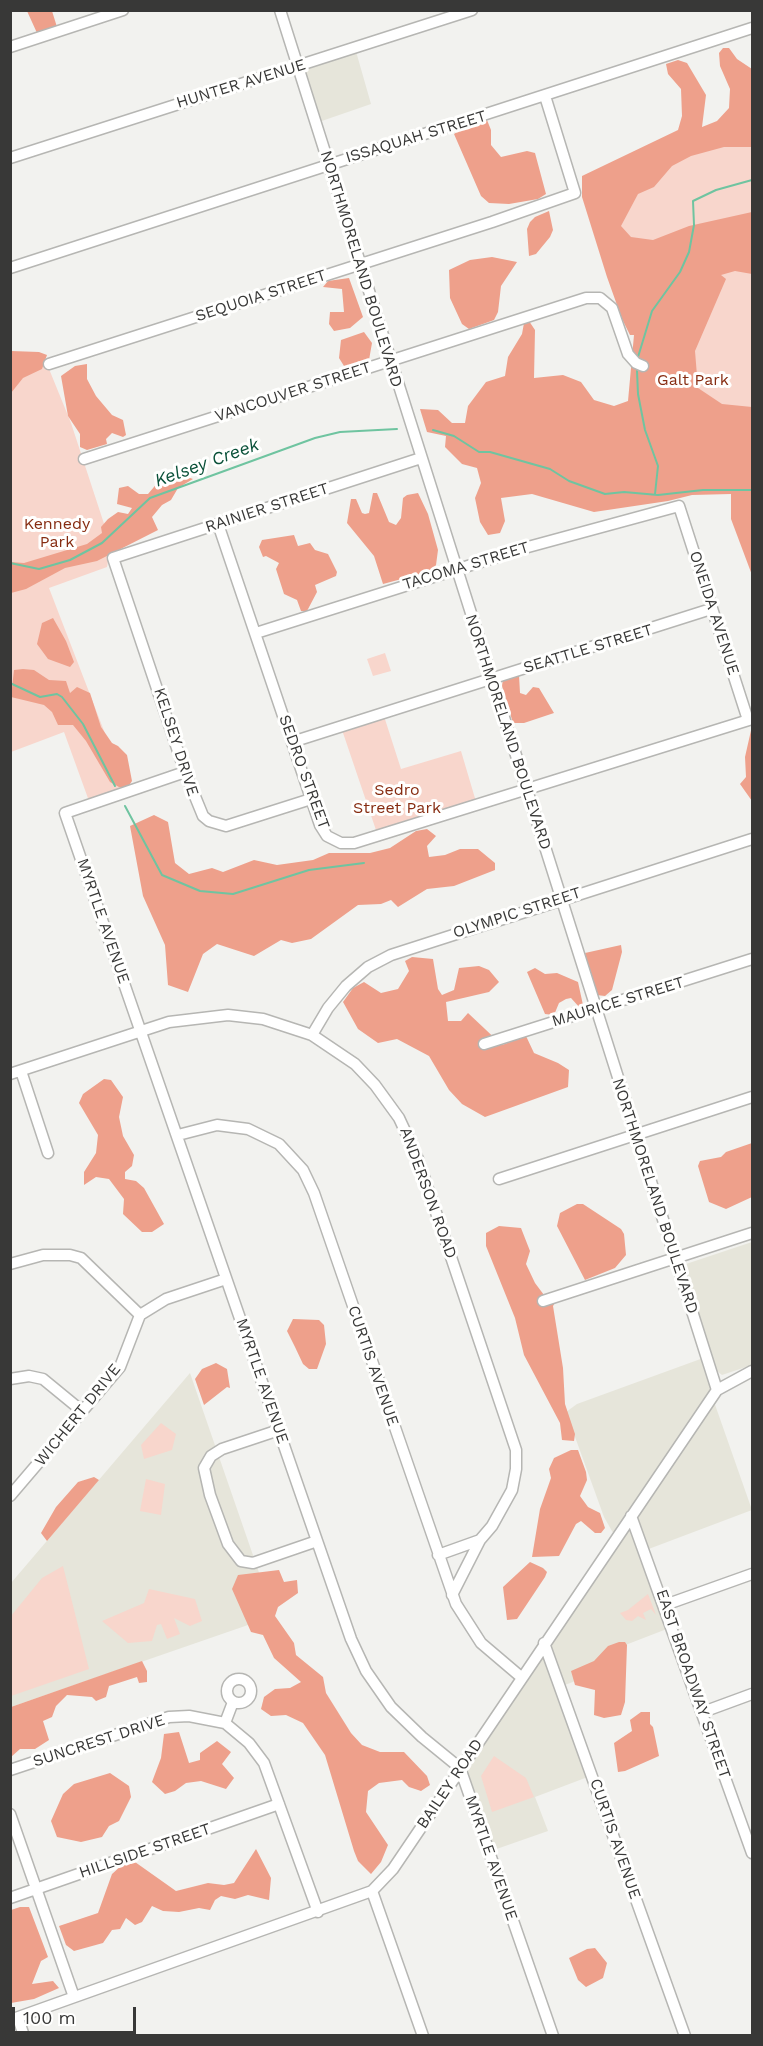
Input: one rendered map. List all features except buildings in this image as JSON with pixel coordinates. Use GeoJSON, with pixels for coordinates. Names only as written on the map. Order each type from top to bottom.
{"type":"FeatureCollection","features":[{"type":"Feature","properties":{"kind":"street"},"geometry":{"type":"LineString","coordinates":[[10,47],[123,10]]}},
{"type":"Feature","properties":{"kind":"street","name":"NORTHMORELAND BOULEVARD"},"geometry":{"type":"LineString","coordinates":[[280,10],[717,1390]]}},
{"type":"Feature","properties":{"kind":"street","name":"HUNTER AVENUE"},"geometry":{"type":"LineString","coordinates":[[10,158],[299,70],[472,10]]}},
{"type":"Feature","properties":{"kind":"street","name":"ISSAQUAH STREET"},"geometry":{"type":"LineString","coordinates":[[10,268],[753,28]]}},
{"type":"Feature","properties":{"kind":"street","name":"SEQUOIA STREET"},"geometry":{"type":"LineString","coordinates":[[49,363],[575,193],[545,96]]}},
{"type":"Feature","properties":{"kind":"street","name":"VANCOUVER STREET"},"geometry":{"type":"LineString","coordinates":[[84,459],[586,298],[606,301],[615,314],[631,359],[643,366]]}},
{"type":"Feature","properties":{"kind":"street","name":"RAINIER STREET"},"geometry":{"type":"LineString","coordinates":[[113,558],[421,458]]}},
{"type":"Feature","properties":{"kind":"street","name":"TACOMA STREET"},"geometry":{"type":"LineString","coordinates":[[256,633],[562,537],[679,506]]}},
{"type":"Feature","properties":{"kind":"street","name":"ONEIDA AVENUE"},"geometry":{"type":"LineString","coordinates":[[679,506],[711,609],[750,719]]}},
{"type":"Feature","properties":{"kind":"street","name":"SEDRO STREET"},"geometry":{"type":"LineString","coordinates":[[218,524],[311,799],[327,836],[348,844],[750,719]]}},
{"type":"Feature","properties":{"kind":"street","name":"KELSEY DRIVE"},"geometry":{"type":"LineString","coordinates":[[113,558],[200,811],[209,821],[219,825],[233,825],[311,799]]}},
{"type":"Feature","properties":{"kind":"street","name":"SEATTLE STREET"},"geometry":{"type":"LineString","coordinates":[[292,742],[711,609]]}},
{"type":"Feature","properties":{"kind":"street","name":"MYRTLE AVENUE"},"geometry":{"type":"LineString","coordinates":[[185,772],[65,813],[353,1643],[376,1686],[405,1722],[460,1768],[553,2036]]}},
{"type":"Feature","properties":{"kind":"street","name":"OLYMPIC STREET"},"geometry":{"type":"LineString","coordinates":[[312,1035],[337,996],[358,975],[379,960],[409,947],[753,839]]}},
{"type":"Feature","properties":{"kind":"street","name":"MAURICE STREET"},"geometry":{"type":"LineString","coordinates":[[484,1044],[753,959]]}},
{"type":"Feature","properties":{"kind":"street","name":"ANDERSON ROAD"},"geometry":{"type":"LineString","coordinates":[[16,1072],[188,1018],[228,1015],[263,1019],[312,1035],[366,1074],[388,1101],[405,1129],[513,1436],[516,1469],[512,1490],[497,1520],[480,1540],[452,1594]]}},
{"type":"Feature","properties":{"kind":"street"},"geometry":{"type":"LineString","coordinates":[[16,1072],[48,1153]]}},
{"type":"Feature","properties":{"kind":"street"},"geometry":{"type":"LineString","coordinates":[[500,1179],[753,1098]]}},
{"type":"Feature","properties":{"kind":"street","name":"CURTIS AVENUE"},"geometry":{"type":"LineString","coordinates":[[178,1135],[217,1125],[245,1128],[279,1144],[303,1170],[314,1195],[452,1594],[472,1632],[493,1654],[521,1677]]}},
{"type":"Feature","properties":{"kind":"street"},"geometry":{"type":"LineString","coordinates":[[543,1301],[753,1233]]}},
{"type":"Feature","properties":{"kind":"street"},"geometry":{"type":"LineString","coordinates":[[10,1264],[44,1255],[70,1255],[83,1252],[140,1315],[166,1299],[226,1279]]}},
{"type":"Feature","properties":{"kind":"street","name":"WICHERT DRIVE"},"geometry":{"type":"LineString","coordinates":[[10,1496],[120,1367],[140,1315]]}},
{"type":"Feature","properties":{"kind":"street","name":"BAILEY ROAD"},"geometry":{"type":"LineString","coordinates":[[14,2019],[372,1891],[393,1869],[717,1390],[753,1371]]}},
{"type":"Feature","properties":{"kind":"street"},"geometry":{"type":"LineString","coordinates":[[10,1379],[29,1376],[44,1380],[82,1411]]}},
{"type":"Feature","properties":{"kind":"street"},"geometry":{"type":"LineString","coordinates":[[279,1430],[222,1449],[211,1456],[204,1468],[228,1544],[241,1561],[260,1561],[317,1541]]}},
{"type":"Feature","properties":{"kind":"street","name":"EAST BROADWAY STREET"},"geometry":{"type":"LineString","coordinates":[[631,1516],[744,1815],[753,1853]]}},
{"type":"Feature","properties":{"kind":"street"},"geometry":{"type":"LineString","coordinates":[[438,1555],[480,1540]]}},
{"type":"Feature","properties":{"kind":"street"},"geometry":{"type":"LineString","coordinates":[[665,1605],[753,1574]]}},
{"type":"Feature","properties":{"kind":"street","name":"CURTIS AVENUE"},"geometry":{"type":"LineString","coordinates":[[544,1643],[685,2036]]}},
{"type":"Feature","properties":{"kind":"street"},"geometry":{"type":"LineString","coordinates":[[704,1712],[753,1694]]}},
{"type":"Feature","properties":{"kind":"street"},"geometry":{"type":"LineString","coordinates":[[233,1702],[225,1724],[260,1757],[318,1912]]}},
{"type":"Feature","properties":{"kind":"street","name":"SUNCREST DRIVE"},"geometry":{"type":"LineString","coordinates":[[10,1770],[169,1717],[189,1716],[225,1724]]}},
{"type":"Feature","properties":{"kind":"street","name":"HILLSIDE STREET"},"geometry":{"type":"LineString","coordinates":[[10,1898],[279,1804]]}},
{"type":"Feature","properties":{"kind":"street"},"geometry":{"type":"LineString","coordinates":[[10,1814],[74,1997]]}},
{"type":"Feature","properties":{"kind":"street"},"geometry":{"type":"LineString","coordinates":[[372,1891],[423,2036]]}},
{"type":"Feature","properties":{"kind":"street"},"geometry":{"type":"LineString","coordinates":[[14,2019],[24,2036]]}},
{"type":"Feature","properties":{"kind":"shaded area"},"geometry":{"type":"Polygon","coordinates":[[[355,48],[371,104],[316,123],[298,66],[355,48]]]}},
{"type":"Feature","properties":{"kind":"shaded area"},"geometry":{"type":"Polygon","coordinates":[[[752,1242],[752,1365],[722,1375],[717,1371],[683,1265],[752,1242]]]}},
{"type":"Feature","properties":{"kind":"shaded area"},"geometry":{"type":"Polygon","coordinates":[[[706,1357],[717,1390],[712,1396],[752,1510],[646,1550],[672,1627],[615,1649],[619,1665],[562,1686],[593,1775],[535,1797],[548,1831],[488,1852],[460,1768],[616,1538],[604,1517],[566,1412],[577,1404],[706,1357]]]}},
{"type":"Feature","properties":{"kind":"shaded area"},"geometry":{"type":"Polygon","coordinates":[[[190,1373],[274,1616],[11,1707],[11,1583],[190,1373]]]}},
{"type":"Feature","properties":{"kind":"green space"},"geometry":{"type":"Polygon","coordinates":[[[27,11],[52,11],[57,27],[37,33],[27,11]]]}},
{"type":"Feature","properties":{"kind":"green space","name":"Galt Park"},"geometry":{"type":"Polygon","coordinates":[[[723,48],[729,48],[737,59],[752,69],[752,147],[724,147],[691,156],[672,166],[654,187],[638,194],[621,226],[631,237],[653,240],[689,226],[752,212],[752,274],[735,271],[721,275],[726,279],[695,351],[698,388],[722,404],[752,407],[752,575],[731,519],[731,494],[692,495],[668,501],[594,512],[532,494],[501,498],[505,521],[500,533],[488,535],[480,522],[475,498],[481,483],[477,468],[462,464],[445,447],[446,436],[427,432],[420,409],[438,410],[452,423],[465,423],[468,406],[486,382],[505,376],[508,357],[522,334],[524,323],[529,321],[535,330],[534,378],[563,375],[581,382],[594,400],[614,406],[628,401],[634,335],[630,335],[622,319],[607,277],[582,197],[582,176],[678,130],[682,116],[681,89],[668,74],[666,64],[678,60],[687,63],[706,95],[702,127],[717,121],[729,108],[730,89],[720,66],[719,53],[723,48]]]}},
{"type":"Feature","properties":{"kind":"green space"},"geometry":{"type":"Polygon","coordinates":[[[487,120],[491,130],[491,145],[501,157],[527,151],[535,153],[546,194],[538,199],[509,204],[489,203],[481,196],[454,134],[473,122],[487,120]]]}},
{"type":"Feature","properties":{"kind":"green space","name":"Galt Park"},"geometry":{"type":"Polygon","coordinates":[[[752,133],[752,452],[637,442],[647,281],[585,193],[752,133]]]}},
{"type":"Feature","properties":{"kind":"green space"},"geometry":{"type":"Polygon","coordinates":[[[549,211],[553,230],[550,237],[536,254],[529,256],[527,229],[530,222],[535,217],[549,211]]]}},
{"type":"Feature","properties":{"kind":"green space"},"geometry":{"type":"Polygon","coordinates":[[[492,257],[517,262],[501,286],[498,312],[494,320],[469,329],[462,324],[450,298],[449,270],[470,260],[492,257]]]}},
{"type":"Feature","properties":{"kind":"green space"},"geometry":{"type":"Polygon","coordinates":[[[349,278],[363,317],[350,328],[334,331],[329,324],[330,312],[344,312],[342,289],[323,287],[328,281],[349,278]]]}},
{"type":"Feature","properties":{"kind":"green space"},"geometry":{"type":"Polygon","coordinates":[[[364,332],[372,343],[369,360],[362,365],[344,366],[339,358],[341,340],[364,332]]]}},
{"type":"Feature","properties":{"kind":"green space"},"geometry":{"type":"Polygon","coordinates":[[[11,351],[39,352],[47,355],[42,369],[23,378],[11,393],[11,351]]]}},
{"type":"Feature","properties":{"kind":"green space","name":"Kennedy Park"},"geometry":{"type":"Polygon","coordinates":[[[47,364],[71,423],[111,545],[107,567],[49,588],[126,788],[89,801],[64,732],[11,752],[11,375],[47,364]]]}},
{"type":"Feature","properties":{"kind":"green space"},"geometry":{"type":"Polygon","coordinates":[[[87,364],[87,379],[96,396],[112,415],[123,420],[126,435],[123,437],[112,433],[106,439],[107,444],[87,450],[80,447],[80,434],[68,416],[61,376],[75,366],[87,364]]]}},
{"type":"Feature","properties":{"kind":"green space"},"geometry":{"type":"Polygon","coordinates":[[[173,472],[193,479],[178,488],[171,500],[162,505],[152,517],[158,530],[97,561],[65,568],[26,589],[11,593],[10,562],[24,563],[87,544],[102,533],[101,527],[108,519],[118,512],[128,514],[132,508],[117,504],[119,488],[128,486],[139,494],[148,494],[165,474],[173,472]]]}},
{"type":"Feature","properties":{"kind":"green space"},"geometry":{"type":"Polygon","coordinates":[[[373,493],[377,493],[389,522],[396,525],[401,518],[403,498],[418,493],[428,514],[438,550],[436,565],[431,571],[383,584],[374,556],[347,523],[351,499],[356,499],[362,513],[369,513],[373,493]]]}},
{"type":"Feature","properties":{"kind":"green space"},"geometry":{"type":"Polygon","coordinates":[[[294,535],[298,546],[310,543],[315,550],[328,554],[337,572],[336,576],[315,585],[317,592],[307,611],[301,611],[297,600],[284,594],[276,569],[279,563],[266,556],[263,557],[259,547],[262,540],[294,535]]]}},
{"type":"Feature","properties":{"kind":"green space"},"geometry":{"type":"Polygon","coordinates":[[[53,618],[66,641],[74,662],[70,667],[48,659],[37,644],[42,623],[53,618]]]}},
{"type":"Feature","properties":{"kind":"green space"},"geometry":{"type":"Polygon","coordinates":[[[385,653],[391,671],[373,676],[367,659],[385,653]]]}},
{"type":"Feature","properties":{"kind":"green space"},"geometry":{"type":"Polygon","coordinates":[[[14,670],[34,670],[49,680],[66,681],[70,693],[77,687],[90,693],[101,727],[112,743],[127,755],[132,781],[128,787],[119,787],[110,782],[86,741],[73,725],[58,725],[52,712],[44,705],[11,697],[14,670]]]}},
{"type":"Feature","properties":{"kind":"green space"},"geometry":{"type":"Polygon","coordinates":[[[519,675],[520,693],[526,695],[533,687],[539,688],[554,713],[524,723],[513,723],[502,686],[503,679],[519,675]]]}},
{"type":"Feature","properties":{"kind":"green space","name":"Sedro Street Park"},"geometry":{"type":"Polygon","coordinates":[[[383,713],[401,769],[461,751],[477,805],[378,836],[341,727],[383,713]]]}},
{"type":"Feature","properties":{"kind":"green space"},"geometry":{"type":"Polygon","coordinates":[[[752,726],[752,801],[740,784],[746,777],[745,757],[752,726]]]}},
{"type":"Feature","properties":{"kind":"green space"},"geometry":{"type":"Polygon","coordinates":[[[154,815],[168,822],[175,863],[189,874],[212,868],[223,872],[254,860],[277,865],[313,860],[329,853],[370,853],[390,848],[416,831],[427,829],[436,836],[427,846],[429,857],[445,855],[460,849],[478,849],[495,863],[495,870],[454,886],[427,889],[398,907],[391,900],[381,904],[358,905],[311,939],[292,943],[281,940],[254,956],[217,944],[203,954],[188,992],[168,985],[165,945],[143,896],[130,826],[154,815]]]}},
{"type":"Feature","properties":{"kind":"green space"},"geometry":{"type":"Polygon","coordinates":[[[621,945],[622,952],[612,990],[605,996],[596,995],[585,953],[621,945]]]}},
{"type":"Feature","properties":{"kind":"green space"},"geometry":{"type":"Polygon","coordinates":[[[412,957],[433,959],[438,989],[442,995],[454,990],[459,968],[479,966],[489,970],[499,982],[489,992],[446,1002],[448,1021],[461,1021],[468,1013],[502,1045],[526,1036],[534,1053],[569,1070],[568,1087],[485,1117],[462,1104],[449,1090],[429,1056],[397,1039],[378,1043],[358,1029],[343,1002],[353,988],[364,982],[381,993],[398,989],[409,971],[405,961],[412,957]]]}},
{"type":"Feature","properties":{"kind":"green space"},"geometry":{"type":"Polygon","coordinates":[[[535,968],[545,974],[557,973],[578,982],[583,1005],[580,1008],[571,998],[566,999],[559,1003],[554,1015],[545,1014],[527,972],[535,968]]]}},
{"type":"Feature","properties":{"kind":"green space"},"geometry":{"type":"Polygon","coordinates":[[[104,1079],[111,1080],[123,1097],[119,1117],[123,1136],[134,1155],[132,1166],[125,1172],[125,1179],[136,1181],[144,1188],[164,1224],[152,1232],[142,1232],[123,1214],[124,1199],[109,1179],[96,1177],[84,1185],[84,1172],[96,1153],[98,1135],[79,1103],[83,1094],[104,1079]]]}},
{"type":"Feature","properties":{"kind":"green space"},"geometry":{"type":"Polygon","coordinates":[[[752,1143],[752,1197],[726,1209],[709,1202],[698,1166],[700,1161],[721,1157],[726,1152],[752,1143]]]}},
{"type":"Feature","properties":{"kind":"green space"},"geometry":{"type":"Polygon","coordinates":[[[577,1204],[583,1204],[621,1229],[624,1234],[626,1255],[615,1268],[585,1280],[557,1226],[560,1213],[577,1204]]]}},
{"type":"Feature","properties":{"kind":"green space"},"geometry":{"type":"Polygon","coordinates":[[[499,1226],[521,1228],[530,1251],[526,1264],[535,1283],[547,1299],[555,1303],[553,1306],[563,1368],[565,1404],[575,1434],[574,1441],[562,1440],[560,1423],[524,1355],[515,1318],[486,1246],[486,1233],[499,1226]]]}},
{"type":"Feature","properties":{"kind":"green space"},"geometry":{"type":"Polygon","coordinates":[[[293,1319],[319,1320],[324,1325],[326,1344],[317,1369],[309,1369],[303,1364],[287,1331],[293,1319]]]}},
{"type":"Feature","properties":{"kind":"green space"},"geometry":{"type":"Polygon","coordinates":[[[216,1363],[227,1369],[230,1388],[227,1387],[204,1405],[195,1379],[202,1369],[216,1363]]]}},
{"type":"Feature","properties":{"kind":"green space"},"geometry":{"type":"Polygon","coordinates":[[[161,1423],[176,1434],[172,1450],[144,1459],[141,1445],[161,1423]]]}},
{"type":"Feature","properties":{"kind":"green space"},"geometry":{"type":"Polygon","coordinates":[[[571,1450],[578,1450],[586,1472],[587,1480],[580,1496],[588,1507],[600,1513],[605,1528],[601,1533],[595,1533],[581,1521],[576,1524],[559,1556],[532,1557],[540,1509],[551,1478],[549,1469],[554,1458],[571,1450]]]}},
{"type":"Feature","properties":{"kind":"green space"},"geometry":{"type":"Polygon","coordinates":[[[94,1477],[99,1480],[47,1541],[41,1533],[56,1507],[78,1482],[94,1477]]]}},
{"type":"Feature","properties":{"kind":"green space"},"geometry":{"type":"Polygon","coordinates":[[[146,1479],[165,1484],[161,1515],[140,1511],[146,1479]]]}},
{"type":"Feature","properties":{"kind":"green space"},"geometry":{"type":"Polygon","coordinates":[[[530,1562],[547,1572],[517,1619],[507,1620],[503,1587],[530,1562]]]}},
{"type":"Feature","properties":{"kind":"green space"},"geometry":{"type":"Polygon","coordinates":[[[63,1566],[89,1669],[11,1696],[11,1616],[42,1578],[63,1566]]]}},
{"type":"Feature","properties":{"kind":"green space"},"geometry":{"type":"Polygon","coordinates":[[[279,1570],[284,1582],[297,1580],[298,1593],[278,1607],[275,1616],[294,1643],[296,1655],[323,1677],[326,1693],[351,1733],[362,1745],[380,1752],[404,1752],[427,1776],[430,1785],[421,1791],[409,1787],[402,1780],[379,1783],[368,1791],[366,1812],[388,1845],[381,1862],[371,1874],[358,1861],[354,1851],[325,1755],[303,1723],[286,1715],[271,1716],[261,1709],[264,1697],[275,1689],[290,1688],[301,1682],[274,1658],[263,1635],[251,1632],[232,1589],[238,1575],[279,1570]]]}},
{"type":"Feature","properties":{"kind":"green space"},"geometry":{"type":"Polygon","coordinates":[[[149,1589],[195,1599],[202,1621],[190,1626],[174,1618],[180,1634],[167,1639],[161,1624],[157,1625],[152,1641],[128,1643],[102,1621],[144,1603],[149,1589]]]}},
{"type":"Feature","properties":{"kind":"green space"},"geometry":{"type":"Polygon","coordinates":[[[648,1594],[656,1615],[651,1609],[643,1613],[646,1620],[638,1616],[632,1621],[626,1620],[620,1613],[628,1610],[648,1594]]]}},
{"type":"Feature","properties":{"kind":"green space"},"geometry":{"type":"Polygon","coordinates":[[[625,1642],[627,1645],[625,1702],[621,1715],[604,1718],[594,1715],[595,1690],[575,1685],[571,1671],[594,1661],[608,1646],[625,1642]]]}},
{"type":"Feature","properties":{"kind":"green space"},"geometry":{"type":"Polygon","coordinates":[[[142,1661],[147,1671],[147,1682],[139,1683],[137,1677],[109,1686],[106,1697],[96,1701],[92,1697],[67,1695],[56,1706],[52,1717],[43,1721],[49,1740],[35,1749],[20,1749],[11,1757],[11,1707],[142,1661]]]}},
{"type":"Feature","properties":{"kind":"green space"},"geometry":{"type":"Polygon","coordinates":[[[641,1712],[650,1712],[650,1724],[653,1727],[659,1756],[618,1772],[614,1743],[632,1731],[630,1720],[641,1712]]]}},
{"type":"Feature","properties":{"kind":"green space"},"geometry":{"type":"Polygon","coordinates":[[[179,1732],[189,1763],[200,1760],[200,1753],[217,1741],[231,1752],[222,1764],[234,1778],[226,1789],[201,1781],[186,1783],[175,1791],[165,1794],[152,1782],[161,1758],[164,1734],[179,1732]]]}},
{"type":"Feature","properties":{"kind":"green space"},"geometry":{"type":"Polygon","coordinates":[[[494,1756],[526,1778],[534,1797],[492,1812],[481,1776],[494,1756]]]}},
{"type":"Feature","properties":{"kind":"green space"},"geometry":{"type":"Polygon","coordinates":[[[110,1773],[129,1786],[131,1797],[119,1821],[109,1826],[102,1837],[81,1842],[57,1837],[51,1821],[63,1794],[74,1784],[110,1773]]]}},
{"type":"Feature","properties":{"kind":"green space"},"geometry":{"type":"Polygon","coordinates":[[[256,1849],[271,1878],[269,1900],[248,1895],[235,1899],[221,1896],[215,1900],[210,1910],[199,1908],[179,1912],[163,1911],[152,1906],[142,1922],[135,1925],[126,1918],[120,1929],[112,1930],[103,1943],[74,1951],[66,1945],[59,1926],[98,1913],[112,1874],[122,1865],[135,1862],[176,1891],[208,1883],[224,1885],[234,1883],[256,1849]]]}},
{"type":"Feature","properties":{"kind":"green space"},"geometry":{"type":"Polygon","coordinates":[[[29,1907],[48,1957],[41,1961],[32,1984],[53,1981],[59,1988],[34,1999],[11,2003],[11,1910],[29,1907]]]}},
{"type":"Feature","properties":{"kind":"green space"},"geometry":{"type":"Polygon","coordinates":[[[595,1948],[607,1963],[603,1978],[586,1987],[578,1980],[569,1958],[587,1949],[595,1948]]]}},
{"type":"Feature","properties":{"kind":"waterway"},"geometry":{"type":"LineString","coordinates":[[638,357],[652,311],[680,272],[689,252],[694,225],[693,201],[716,190],[752,180]]}},
{"type":"Feature","properties":{"kind":"waterway"},"geometry":{"type":"LineString","coordinates":[[637,371],[638,394],[645,430],[658,466],[655,494]]}},
{"type":"Feature","properties":{"kind":"waterway","name":"Kelsey Creek"},"geometry":{"type":"LineString","coordinates":[[10,563],[39,569],[70,560],[102,543],[150,498],[315,438],[340,432],[397,429]]}},
{"type":"Feature","properties":{"kind":"waterway","name":"Kelsey Creek"},"geometry":{"type":"LineString","coordinates":[[433,430],[454,436],[479,452],[490,452],[550,469],[569,481],[605,494],[624,492],[658,495],[703,490],[752,490]]}},
{"type":"Feature","properties":{"kind":"waterway"},"geometry":{"type":"LineString","coordinates":[[10,683],[40,697],[57,694],[62,697],[83,724],[115,786]]}},
{"type":"Feature","properties":{"kind":"waterway"},"geometry":{"type":"LineString","coordinates":[[125,806],[162,875],[200,891],[233,894],[309,870],[364,863]]}}]}
